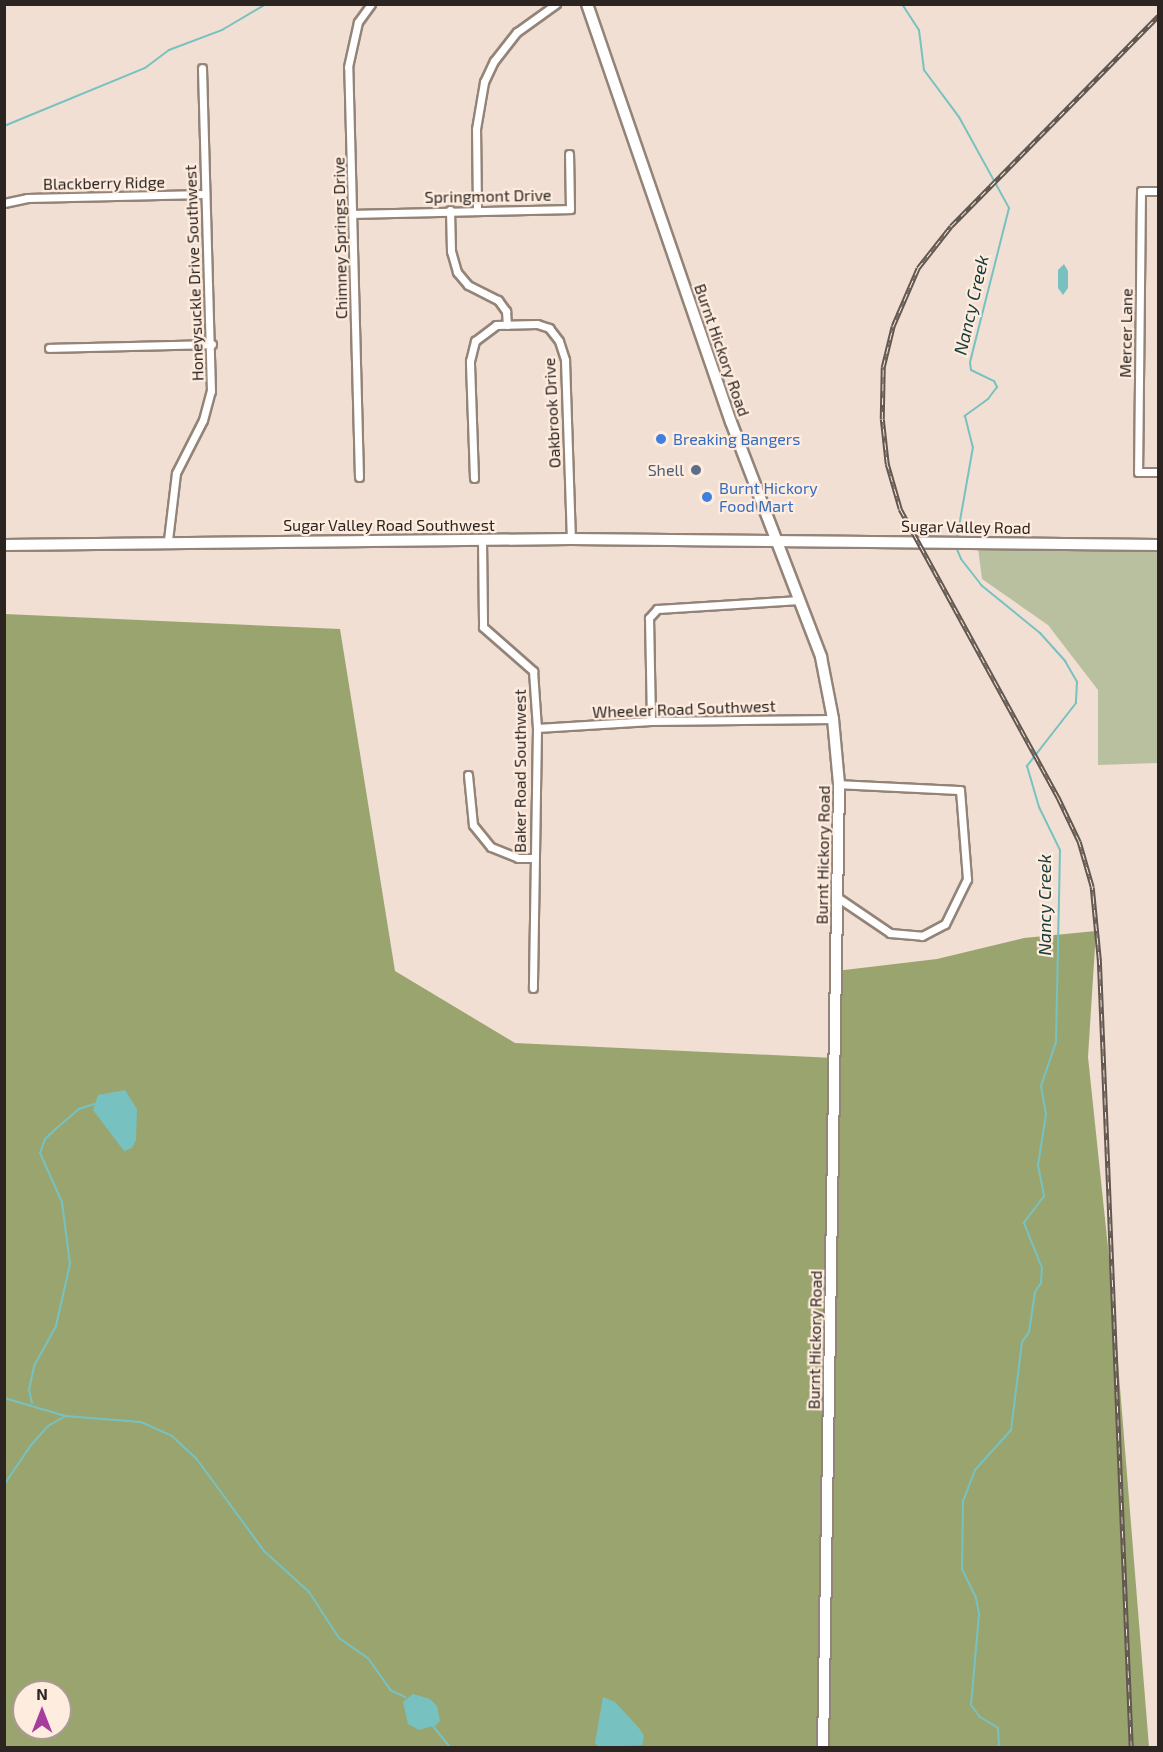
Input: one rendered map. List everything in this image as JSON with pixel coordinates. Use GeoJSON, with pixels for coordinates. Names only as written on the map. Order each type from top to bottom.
{"type":"FeatureCollection","features":[{"type":"Feature","properties":{"kind":"main road","name":"Burnt Hickory Road"},"geometry":{"type":"LineString","coordinates":[[587,4],[774,539],[821,657],[833,719],[839,784],[823,1748]]}},
{"type":"Feature","properties":{"kind":"main road","name":"Sugar Valley Road Southwest"},"geometry":{"type":"LineString","coordinates":[[4,544],[168,540],[774,539]]}},
{"type":"Feature","properties":{"kind":"main road","name":"Sugar Valley Road"},"geometry":{"type":"LineString","coordinates":[[774,539],[1158,545]]}},
{"type":"Feature","properties":{"kind":"street","name":"Chimney Springs Drive"},"geometry":{"type":"LineString","coordinates":[[359,477],[348,67],[358,22],[371,4]]}},
{"type":"Feature","properties":{"kind":"street"},"geometry":{"type":"LineString","coordinates":[[477,208],[476,129],[484,82],[494,61],[517,32],[556,4]]}},
{"type":"Feature","properties":{"kind":"street","name":"Honeysuckle Drive Southwest"},"geometry":{"type":"LineString","coordinates":[[168,540],[176,473],[208,406],[212,344],[201,68]]}},
{"type":"Feature","properties":{"kind":"street","name":"Springmont Drive"},"geometry":{"type":"LineString","coordinates":[[353,214],[477,208],[570,208],[569,154]]}},
{"type":"Feature","properties":{"kind":"street","name":"Mercer Lane"},"geometry":{"type":"LineString","coordinates":[[1158,191],[1141,191],[1138,472],[1158,472]]}},
{"type":"Feature","properties":{"kind":"street","name":"Blackberry Ridge"},"geometry":{"type":"LineString","coordinates":[[4,203],[27,198],[205,194]]}},
{"type":"Feature","properties":{"kind":"street"},"geometry":{"type":"LineString","coordinates":[[450,210],[452,261],[457,272],[468,285],[498,300],[506,311],[507,325]]}},
{"type":"Feature","properties":{"kind":"street","name":"Oakbrook Drive"},"geometry":{"type":"LineString","coordinates":[[474,478],[471,350],[487,329],[507,325],[537,324],[549,328],[564,354],[571,539]]}},
{"type":"Feature","properties":{"kind":"street"},"geometry":{"type":"LineString","coordinates":[[50,348],[212,344]]}},
{"type":"Feature","properties":{"kind":"street","name":"Baker Road Southwest"},"geometry":{"type":"LineString","coordinates":[[482,540],[483,627],[533,671],[537,728],[533,988]]}},
{"type":"Feature","properties":{"kind":"street"},"geometry":{"type":"LineString","coordinates":[[651,721],[649,618],[665,606],[800,600]]}},
{"type":"Feature","properties":{"kind":"street","name":"Wheeler Road Southwest"},"geometry":{"type":"LineString","coordinates":[[537,728],[651,721],[833,719]]}},
{"type":"Feature","properties":{"kind":"street"},"geometry":{"type":"LineString","coordinates":[[468,775],[473,825],[491,847],[518,858],[534,858]]}},
{"type":"Feature","properties":{"kind":"street"},"geometry":{"type":"LineString","coordinates":[[837,897],[890,933],[922,936],[945,924],[967,879],[960,790],[839,784]]}},
{"type":"Feature","properties":{"kind":"green space"},"geometry":{"type":"Polygon","coordinates":[[[978,548],[1158,551],[1158,763],[1098,765],[1098,690],[1048,625],[982,579],[978,548]]]}},
{"type":"Feature","properties":{"kind":"green space"},"geometry":{"type":"Polygon","coordinates":[[[5,614],[340,629],[395,971],[515,1043],[834,1058],[836,971],[937,959],[1024,938],[1096,931],[1088,1057],[1111,1276],[1149,1747],[5,1748],[5,614]]]}},
{"type":"Feature","properties":{"kind":"water"},"geometry":{"type":"Polygon","coordinates":[[[1064,264],[1068,271],[1068,288],[1063,295],[1058,288],[1058,270],[1064,264]]]}},
{"type":"Feature","properties":{"kind":"water"},"geometry":{"type":"Polygon","coordinates":[[[125,1090],[137,1109],[136,1140],[132,1148],[124,1151],[93,1110],[98,1095],[125,1090]]]}},
{"type":"Feature","properties":{"kind":"water"},"geometry":{"type":"Polygon","coordinates":[[[413,1694],[430,1699],[437,1706],[440,1721],[436,1725],[419,1730],[408,1724],[403,1702],[413,1694]]]}},
{"type":"Feature","properties":{"kind":"water"},"geometry":{"type":"Polygon","coordinates":[[[603,1697],[615,1702],[639,1728],[644,1736],[642,1745],[599,1747],[595,1743],[603,1697]]]}},
{"type":"Feature","properties":{"kind":"waterway"},"geometry":{"type":"LineString","coordinates":[[4,126],[145,68],[169,50],[222,30],[266,4]]}},
{"type":"Feature","properties":{"kind":"waterway","name":"Nancy Creek"},"geometry":{"type":"LineString","coordinates":[[902,4],[919,30],[924,70],[959,117],[1009,208],[970,362],[971,370],[994,381],[997,387],[988,399],[965,416],[973,447],[957,538]]}},
{"type":"Feature","properties":{"kind":"waterway","name":"Nancy Creek"},"geometry":{"type":"LineString","coordinates":[[956,547],[961,559],[981,585],[1040,633],[1065,661],[1077,682],[1076,703],[1027,766],[1039,807],[1060,850],[1056,1042],[1041,1086],[1046,1114],[1038,1165],[1044,1196],[1024,1223],[1042,1268],[1041,1283],[1035,1292],[1029,1332],[1022,1342],[1011,1430],[975,1470],[963,1501],[962,1569],[976,1598],[979,1614],[971,1705],[980,1717],[998,1728],[999,1748]]}},
{"type":"Feature","properties":{"kind":"waterway"},"geometry":{"type":"LineString","coordinates":[[32,1403],[29,1390],[34,1366],[56,1326],[70,1264],[62,1202],[40,1153],[45,1139],[58,1127],[79,1109],[94,1104]]}},
{"type":"Feature","properties":{"kind":"waterway"},"geometry":{"type":"LineString","coordinates":[[4,1398],[65,1416],[141,1422],[172,1436],[196,1458],[264,1551],[309,1592],[339,1638],[368,1658],[390,1690],[405,1697]]}},
{"type":"Feature","properties":{"kind":"waterway"},"geometry":{"type":"LineString","coordinates":[[4,1485],[31,1445],[48,1426],[65,1416]]}},
{"type":"Feature","properties":{"kind":"waterway"},"geometry":{"type":"LineString","coordinates":[[433,1726],[451,1748]]}},
{"type":"Feature","properties":{"kind":"railway"},"geometry":{"type":"LineString","coordinates":[[1131,1748],[1099,959],[1092,887],[1079,842],[1058,798],[900,509],[887,464],[882,419],[883,367],[893,326],[918,268],[951,226],[1158,16]]}},
{"type":"Feature","properties":{"kind":"place","name":"Breaking Bangers"},"geometry":{"type":"Point","coordinates":[661,439]}},
{"type":"Feature","properties":{"kind":"place","name":"Shell"},"geometry":{"type":"Point","coordinates":[696,470]}},
{"type":"Feature","properties":{"kind":"place","name":"Burnt Hickory Food Mart"},"geometry":{"type":"Point","coordinates":[707,497]}}]}
